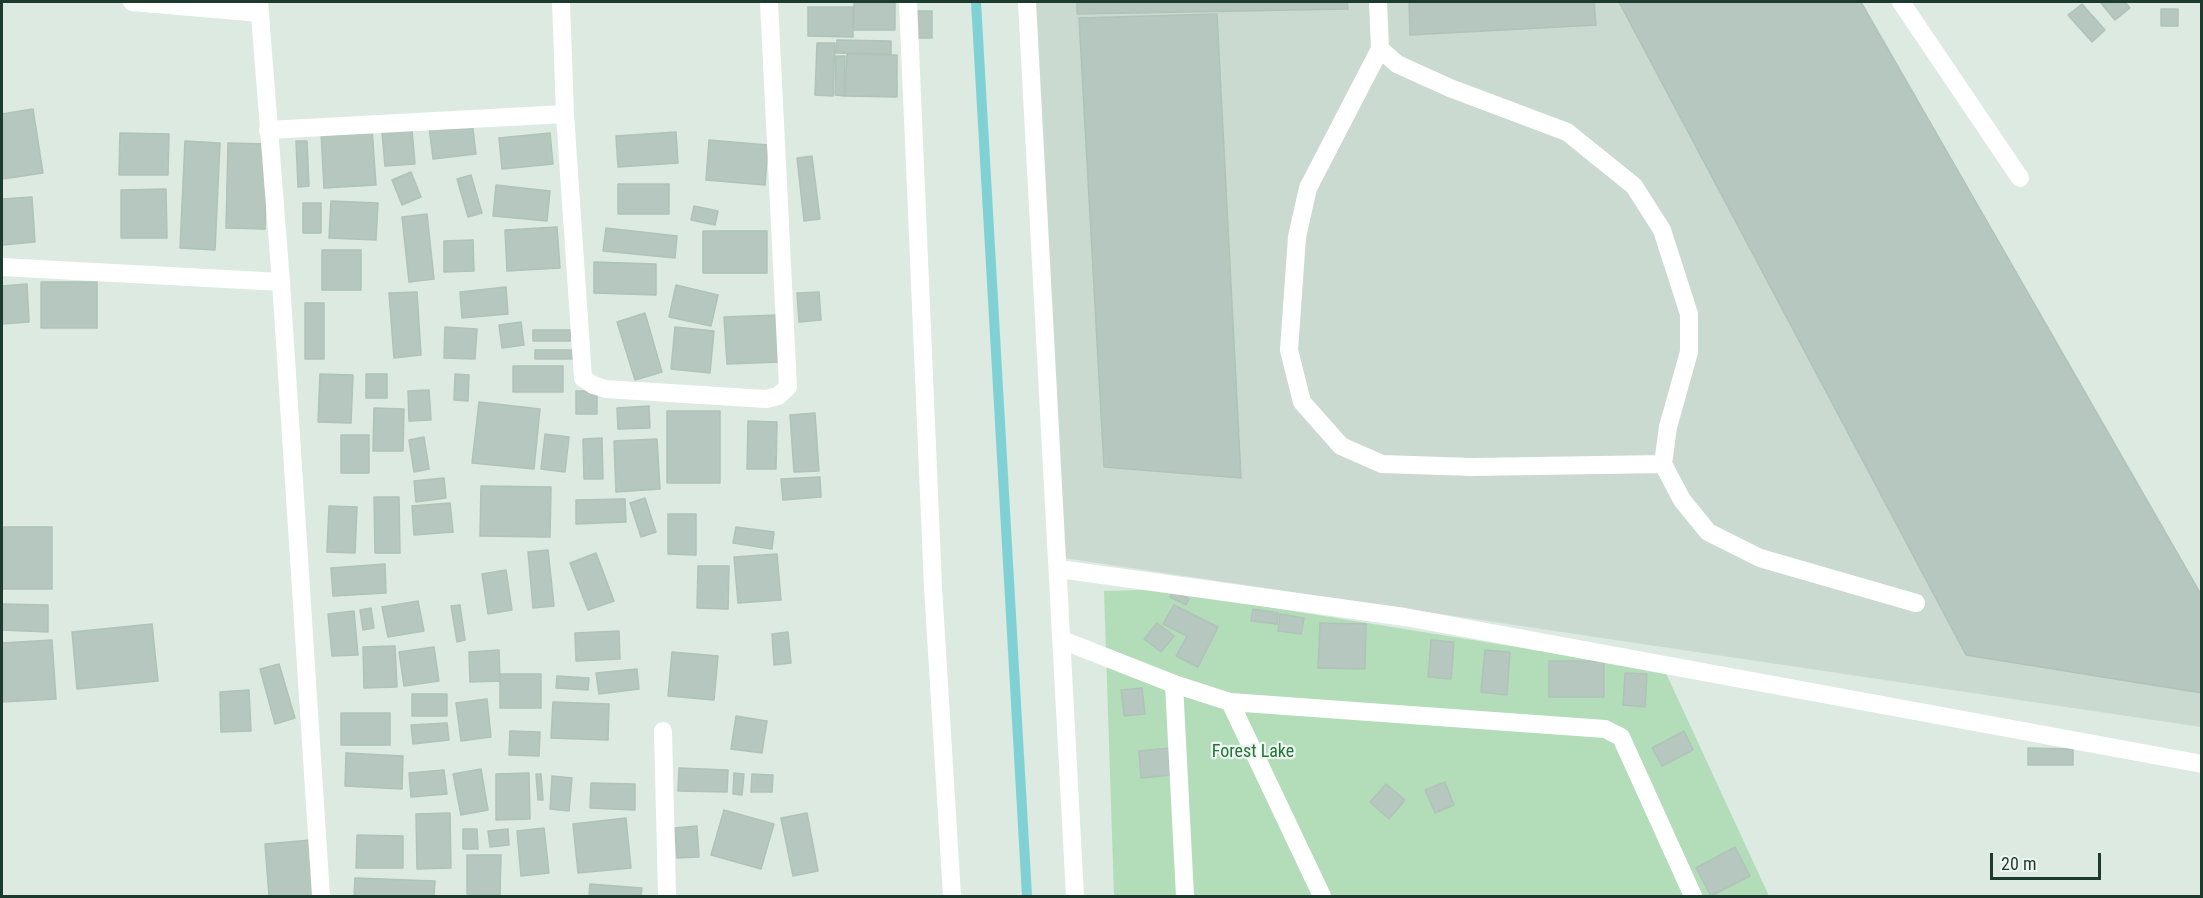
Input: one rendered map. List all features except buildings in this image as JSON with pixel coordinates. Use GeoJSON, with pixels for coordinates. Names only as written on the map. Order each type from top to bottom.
{"type":"FeatureCollection","features":[{"type":"Feature","properties":{"kind":"street"},"geometry":{"type":"LineString","coordinates":[[132,2],[259,7],[281,282],[321,897]]}},
{"type":"Feature","properties":{"kind":"street"},"geometry":{"type":"LineString","coordinates":[[561,2],[565,114],[583,378],[593,385],[606,389],[766,399],[778,396],[788,387],[769,2]]}},
{"type":"Feature","properties":{"kind":"street"},"geometry":{"type":"LineString","coordinates":[[908,2],[933,576],[952,897]]}},
{"type":"Feature","properties":{"kind":"street"},"geometry":{"type":"LineString","coordinates":[[1028,2],[1075,897]]}},
{"type":"Feature","properties":{"kind":"street"},"geometry":{"type":"LineString","coordinates":[[1378,2],[1380,49],[1308,188],[1297,237],[1289,350],[1302,402],[1341,446],[1382,464],[1472,467],[1664,464]]}},
{"type":"Feature","properties":{"kind":"street"},"geometry":{"type":"LineString","coordinates":[[1902,2],[2020,178]]}},
{"type":"Feature","properties":{"kind":"street"},"geometry":{"type":"LineString","coordinates":[[1380,49],[1397,64],[1450,88],[1567,132],[1634,186],[1662,230],[1689,314],[1689,352],[1668,427],[1664,464],[1682,500],[1708,532],[1760,558],[1916,603]]}},
{"type":"Feature","properties":{"kind":"street"},"geometry":{"type":"LineString","coordinates":[[268,130],[565,114]]}},
{"type":"Feature","properties":{"kind":"street"},"geometry":{"type":"LineString","coordinates":[[2,267],[281,282]]}},
{"type":"Feature","properties":{"kind":"street"},"geometry":{"type":"LineString","coordinates":[[1059,569],[1405,617],[2202,764]]}},
{"type":"Feature","properties":{"kind":"street"},"geometry":{"type":"LineString","coordinates":[[1062,640],[1174,684],[1230,702],[1605,729],[1614,732],[1621,737],[1693,897]]}},
{"type":"Feature","properties":{"kind":"street"},"geometry":{"type":"LineString","coordinates":[[1174,684],[1185,897]]}},
{"type":"Feature","properties":{"kind":"street"},"geometry":{"type":"LineString","coordinates":[[1230,702],[1322,897]]}},
{"type":"Feature","properties":{"kind":"street"},"geometry":{"type":"LineString","coordinates":[[663,731],[667,897]]}},
{"type":"Feature","properties":{"kind":"shaded area"},"geometry":{"type":"Polygon","coordinates":[[[1024,2],[1831,2],[2201,696],[2201,727],[1057,557],[1024,2]]]}},
{"type":"Feature","properties":{"kind":"green space","name":"Forest Lake"},"geometry":{"type":"Polygon","coordinates":[[[1175,589],[1212,598],[1665,671],[1769,896],[1114,896],[1104,591],[1175,589]]]}},
{"type":"Feature","properties":{"kind":"waterway"},"geometry":{"type":"LineString","coordinates":[[976,2],[1027,896]]}}]}
